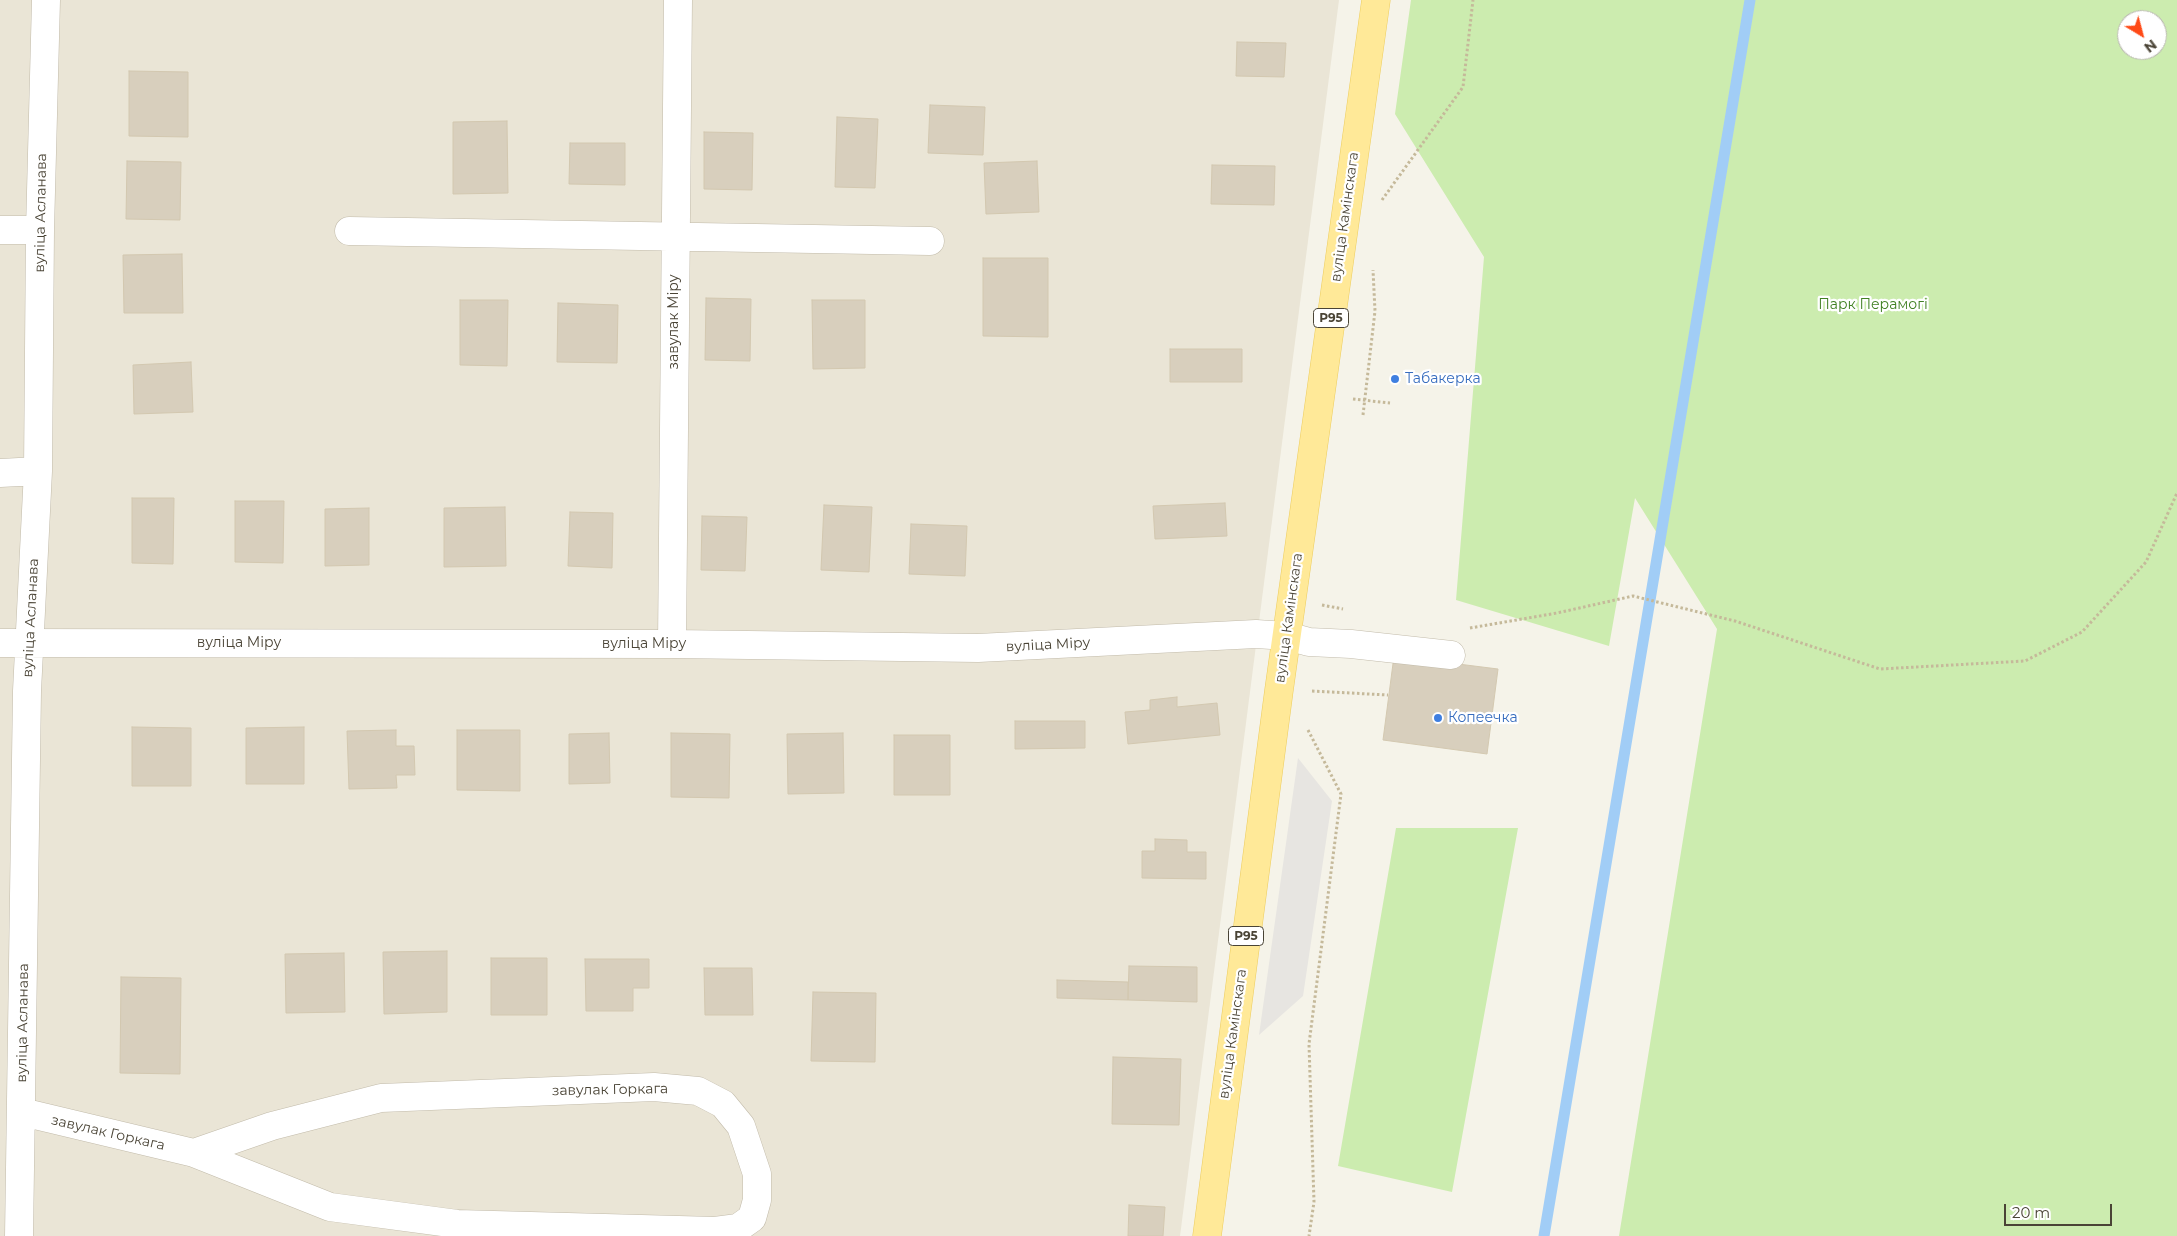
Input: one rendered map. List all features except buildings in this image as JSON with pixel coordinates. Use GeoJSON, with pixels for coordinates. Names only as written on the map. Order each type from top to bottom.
{"type":"FeatureCollection","features":[{"type":"Feature","properties":{"kind":"main road","name":"вуліца Камінскага"},"geometry":{"type":"LineString","coordinates":[[1206,1236],[1287,636],[1376,0]]}},
{"type":"Feature","properties":{"kind":"street","name":"вуліца Асланава"},"geometry":{"type":"LineString","coordinates":[[20,1236],[30,643],[38,471],[40,230],[46,0]]}},
{"type":"Feature","properties":{"kind":"street","name":"завулак Міру"},"geometry":{"type":"LineString","coordinates":[[672,644],[674,238],[678,0]]}},
{"type":"Feature","properties":{"kind":"street"},"geometry":{"type":"LineString","coordinates":[[0,230],[40,230]]}},
{"type":"Feature","properties":{"kind":"street"},"geometry":{"type":"LineString","coordinates":[[349,231],[930,241]]}},
{"type":"Feature","properties":{"kind":"street"},"geometry":{"type":"LineString","coordinates":[[0,473],[38,471]]}},
{"type":"Feature","properties":{"kind":"street","name":"вуліца Міру"},"geometry":{"type":"LineString","coordinates":[[0,643],[672,644],[978,648],[1256,634],[1287,636],[1309,642],[1351,644],[1451,655]]}},
{"type":"Feature","properties":{"kind":"street","name":"завулак Горкага"},"geometry":{"type":"LineString","coordinates":[[22,1112],[194,1153],[330,1207],[457,1224],[716,1231],[738,1228],[752,1218],[757,1200],[757,1174],[741,1126],[723,1104],[698,1091],[654,1087],[381,1098],[272,1126],[194,1153]]}},
{"type":"Feature","properties":{"kind":"path"},"geometry":{"type":"LineString","coordinates":[[1376,208],[1463,86],[1473,0]]}},
{"type":"Feature","properties":{"kind":"path"},"geometry":{"type":"LineString","coordinates":[[1363,414],[1375,310],[1373,263]]}},
{"type":"Feature","properties":{"kind":"path"},"geometry":{"type":"LineString","coordinates":[[1469,628],[1557,613],[1633,596],[1736,621],[1880,669],[2026,662],[2082,632],[2140,569],[2146,562],[2177,493]]}},
{"type":"Feature","properties":{"kind":"path"},"geometry":{"type":"LineString","coordinates":[[1313,603],[1352,610]]}},
{"type":"Feature","properties":{"kind":"path"},"geometry":{"type":"LineString","coordinates":[[1306,691],[1388,695]]}},
{"type":"Feature","properties":{"kind":"path"},"geometry":{"type":"LineString","coordinates":[[1305,725],[1341,794],[1309,1044],[1314,1202],[1309,1236]]}},
{"type":"Feature","properties":{"kind":"shaded area"},"geometry":{"type":"Polygon","coordinates":[[[0,0],[1339,0],[1180,1236],[0,1236],[0,0]]]}},
{"type":"Feature","properties":{"kind":"shaded area"},"geometry":{"type":"Polygon","coordinates":[[[1298,758],[1332,801],[1303,996],[1259,1035],[1298,758]]]}},
{"type":"Feature","properties":{"kind":"green space","name":"Парк Перамогі"},"geometry":{"type":"Polygon","coordinates":[[[1411,0],[2177,0],[2177,1236],[1619,1236],[1717,629],[1635,498],[1609,646],[1456,600],[1484,257],[1395,114],[1411,0]]]}},
{"type":"Feature","properties":{"kind":"green space"},"geometry":{"type":"Polygon","coordinates":[[[1396,828],[1518,828],[1452,1192],[1338,1166],[1396,828]]]}},
{"type":"Feature","properties":{"kind":"waterway"},"geometry":{"type":"LineString","coordinates":[[1544,1236],[1750,0]]}},
{"type":"Feature","properties":{"kind":"place","name":"Табакерка"},"geometry":{"type":"Point","coordinates":[1395,379]}},
{"type":"Feature","properties":{"kind":"place","name":"Копеечка"},"geometry":{"type":"Point","coordinates":[1438,718]}}]}
